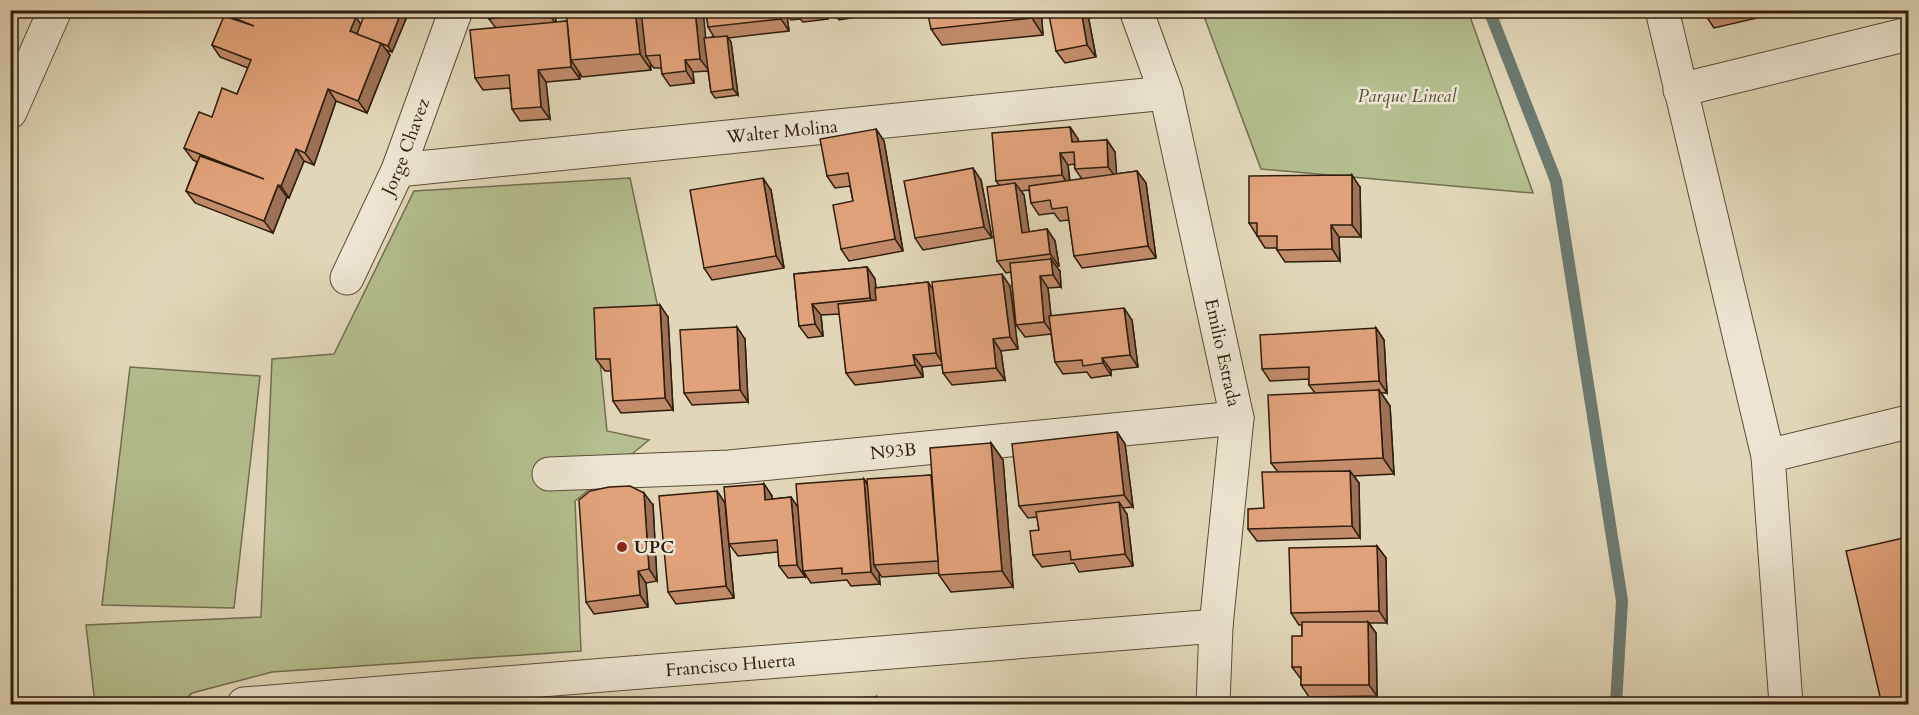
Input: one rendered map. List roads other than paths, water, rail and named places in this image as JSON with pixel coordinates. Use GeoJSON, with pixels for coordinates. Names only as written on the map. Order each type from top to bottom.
{"type":"FeatureCollection","features":[{"type":"Feature","properties":{"kind":"street"},"geometry":{"type":"LineString","coordinates":[[10,112],[55,10]]}},
{"type":"Feature","properties":{"kind":"street","name":"Jorge Chavez"},"geometry":{"type":"LineString","coordinates":[[347,278],[398,170],[456,10]]}},
{"type":"Feature","properties":{"kind":"street","name":"Emilio Estrada"},"geometry":{"type":"LineString","coordinates":[[1136,10],[1166,93],[1237,418],[1216,626],[1213,705]]}},
{"type":"Feature","properties":{"kind":"street"},"geometry":{"type":"LineString","coordinates":[[1662,10],[1768,456],[1786,705]]}},
{"type":"Feature","properties":{"kind":"street"},"geometry":{"type":"LineString","coordinates":[[1680,90],[1908,34]]}},
{"type":"Feature","properties":{"kind":"street","name":"Walter Molina"},"geometry":{"type":"LineString","coordinates":[[398,170],[1166,93]]}},
{"type":"Feature","properties":{"kind":"street","name":"N93B"},"geometry":{"type":"LineString","coordinates":[[549,474],[729,467],[1237,418]]}},
{"type":"Feature","properties":{"kind":"street"},"geometry":{"type":"LineString","coordinates":[[1768,456],[1908,422]]}},
{"type":"Feature","properties":{"kind":"street","name":"Francisco Huerta"},"geometry":{"type":"LineString","coordinates":[[244,705],[1216,626]]}},
{"type":"Feature","properties":{"kind":"waterway"},"geometry":{"type":"LineString","coordinates":[[1489,10],[1556,181],[1622,601],[1616,704]]}},
{"type":"Feature","properties":{"kind":"place","name":"UPC"},"geometry":{"type":"Point","coordinates":[622,547]}},
{"type":"Feature","properties":{"kind":"park label","name":"Parque Lineal"},"geometry":{"type":"Point","coordinates":[1407,96]}}]}
